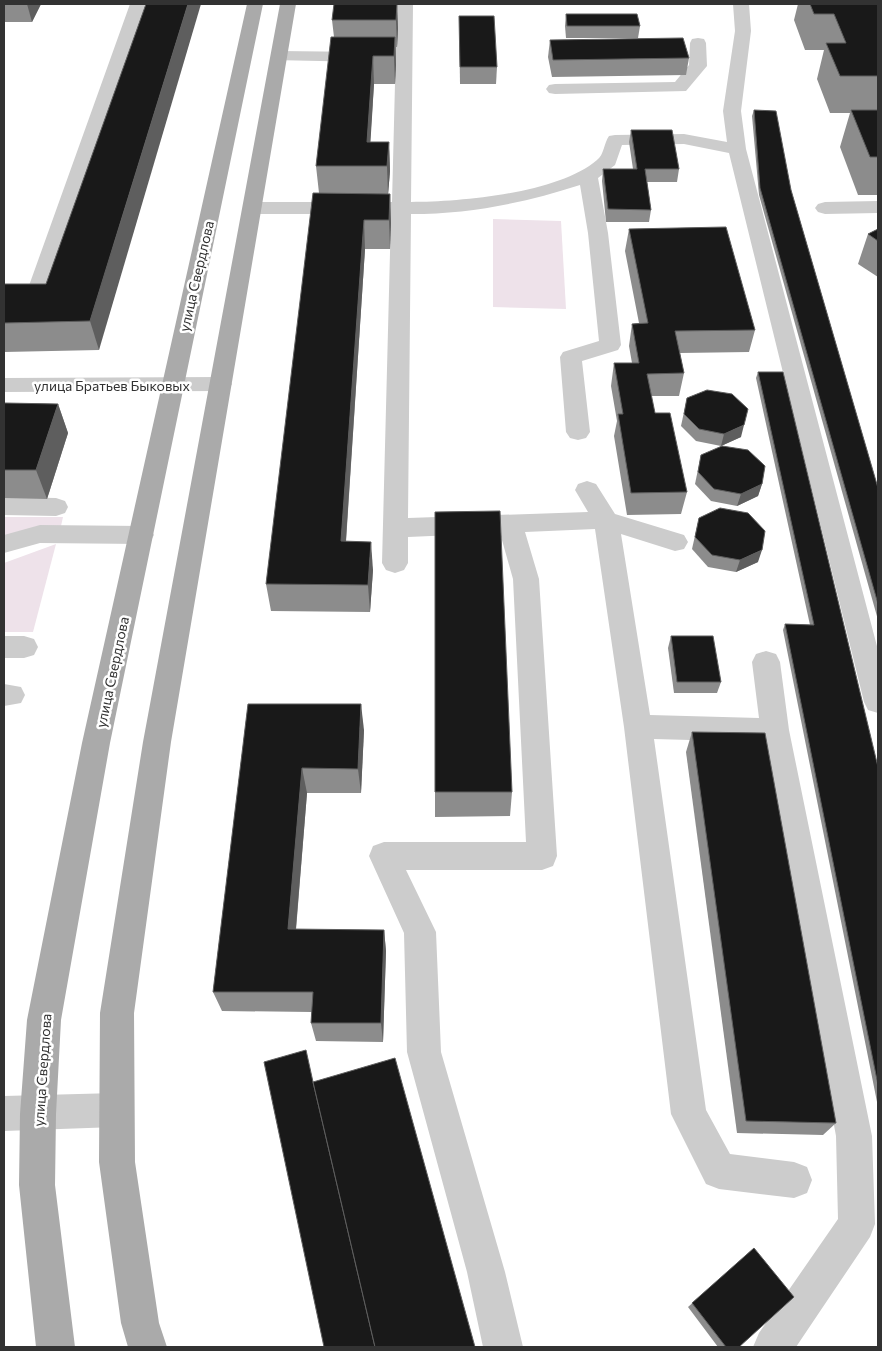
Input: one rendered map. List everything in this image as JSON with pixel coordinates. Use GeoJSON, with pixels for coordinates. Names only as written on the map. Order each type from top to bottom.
{"type":"FeatureCollection","features":[{"type":"Feature","properties":{"kind":"main road","name":"улица Свердлова"},"geometry":{"type":"LineString","coordinates":[[55,1347],[38,1185],[21,1114],[44,1020],[58,938],[172,385],[255,4]]}},
{"type":"Feature","properties":{"kind":"main road"},"geometry":{"type":"LineString","coordinates":[[147,1347],[140,1324],[117,1162],[117,1013],[159,732],[288,4]]}},
{"type":"Feature","properties":{"kind":"street"},"geometry":{"type":"LineString","coordinates":[[4,301],[34,301],[138,4]]}},
{"type":"Feature","properties":{"kind":"street"},"geometry":{"type":"LineString","coordinates":[[395,563],[405,4]]}},
{"type":"Feature","properties":{"kind":"street"},"geometry":{"type":"LineString","coordinates":[[741,4],[743,32],[732,112],[736,149],[878,702]]}},
{"type":"Feature","properties":{"kind":"street"},"geometry":{"type":"LineString","coordinates":[[678,44],[741,46]]}},
{"type":"Feature","properties":{"kind":"street"},"geometry":{"type":"LineString","coordinates":[[555,89],[680,87],[698,66],[712,44]]}},
{"type":"Feature","properties":{"kind":"street"},"geometry":{"type":"LineString","coordinates":[[279,56],[405,58]]}},
{"type":"Feature","properties":{"kind":"street"},"geometry":{"type":"LineString","coordinates":[[253,208],[439,208],[526,196],[588,176],[608,161],[615,140],[684,139],[736,149]]}},
{"type":"Feature","properties":{"kind":"street"},"geometry":{"type":"LineString","coordinates":[[578,432],[571,357],[610,345],[598,232],[588,176]]}},
{"type":"Feature","properties":{"kind":"street"},"geometry":{"type":"LineString","coordinates":[[825,208],[878,207]]}},
{"type":"Feature","properties":{"kind":"street","name":"улица Братьев Быковых"},"geometry":{"type":"LineString","coordinates":[[4,385],[221,384]]}},
{"type":"Feature","properties":{"kind":"street"},"geometry":{"type":"LineString","coordinates":[[587,490],[606,520],[638,727],[689,1114],[719,1171],[794,1180]]}},
{"type":"Feature","properties":{"kind":"street"},"geometry":{"type":"LineString","coordinates":[[4,506],[56,507]]}},
{"type":"Feature","properties":{"kind":"street"},"geometry":{"type":"LineString","coordinates":[[395,528],[606,520],[675,542]]}},
{"type":"Feature","properties":{"kind":"street"},"geometry":{"type":"LineString","coordinates":[[503,1347],[486,1272],[424,1052],[420,932],[384,856],[542,856],[526,579],[510,525]]}},
{"type":"Feature","properties":{"kind":"street"},"geometry":{"type":"LineString","coordinates":[[4,544],[40,534],[141,535]]}},
{"type":"Feature","properties":{"kind":"street"},"geometry":{"type":"LineString","coordinates":[[766,662],[776,730],[854,1136],[857,1224],[773,1347]]}},
{"type":"Feature","properties":{"kind":"street"},"geometry":{"type":"LineString","coordinates":[[638,727],[776,730]]}},
{"type":"Feature","properties":{"kind":"street"},"geometry":{"type":"LineString","coordinates":[[21,1114],[116,1110]]}},
{"type":"Feature","properties":{"kind":"shaded area"},"geometry":{"type":"Polygon","coordinates":[[[493,219],[561,221],[566,309],[493,307],[493,219]]]}},
{"type":"Feature","properties":{"kind":"shaded area"},"geometry":{"type":"Polygon","coordinates":[[[4,517],[63,517],[61,526],[42,526],[4,536],[4,517]]]}},
{"type":"Feature","properties":{"kind":"shaded area"},"geometry":{"type":"Polygon","coordinates":[[[56,544],[33,632],[4,632],[4,563],[56,544]]]}},
{"type":"Feature","properties":{"kind":"building"},"geometry":{"type":"Polygon","coordinates":[[[146,4],[188,4],[90,321],[4,323],[4,284],[46,284],[146,4]]]}},
{"type":"Feature","properties":{"kind":"building"},"geometry":{"type":"Polygon","coordinates":[[[334,4],[397,4],[396,20],[332,20],[334,4]]]}},
{"type":"Feature","properties":{"kind":"building"},"geometry":{"type":"Polygon","coordinates":[[[810,4],[878,4],[878,76],[840,76],[826,43],[846,43],[834,14],[814,14],[810,4]]]}},
{"type":"Feature","properties":{"kind":"building"},"geometry":{"type":"Polygon","coordinates":[[[566,14],[637,14],[640,26],[567,26],[566,14]]]}},
{"type":"Feature","properties":{"kind":"building"},"geometry":{"type":"Polygon","coordinates":[[[459,16],[494,16],[497,67],[460,67],[459,16]]]}},
{"type":"Feature","properties":{"kind":"building"},"geometry":{"type":"Polygon","coordinates":[[[331,37],[395,37],[394,56],[373,56],[367,142],[389,142],[387,166],[316,166],[331,37]]]}},
{"type":"Feature","properties":{"kind":"building"},"geometry":{"type":"Polygon","coordinates":[[[683,38],[689,58],[553,60],[550,40],[683,38]]]}},
{"type":"Feature","properties":{"kind":"building"},"geometry":{"type":"Polygon","coordinates":[[[754,110],[776,111],[791,190],[878,488],[878,604],[760,188],[754,110]]]}},
{"type":"Feature","properties":{"kind":"building"},"geometry":{"type":"Polygon","coordinates":[[[851,110],[878,110],[878,157],[870,157],[851,110]]]}},
{"type":"Feature","properties":{"kind":"building"},"geometry":{"type":"Polygon","coordinates":[[[631,130],[672,130],[679,169],[645,169],[651,210],[608,209],[603,169],[637,169],[631,130]]]}},
{"type":"Feature","properties":{"kind":"building"},"geometry":{"type":"Polygon","coordinates":[[[313,193],[390,194],[389,220],[364,220],[341,541],[371,542],[368,585],[266,584],[313,193]]]}},
{"type":"Feature","properties":{"kind":"building"},"geometry":{"type":"Polygon","coordinates":[[[726,227],[755,330],[675,331],[684,373],[647,374],[655,413],[670,413],[687,492],[631,493],[618,414],[623,414],[614,363],[639,363],[632,324],[648,323],[629,229],[726,227]]]}},
{"type":"Feature","properties":{"kind":"building"},"geometry":{"type":"Polygon","coordinates":[[[878,229],[878,241],[868,234],[878,229]]]}},
{"type":"Feature","properties":{"kind":"building"},"geometry":{"type":"Polygon","coordinates":[[[758,372],[783,372],[878,767],[878,1085],[785,624],[814,625],[758,372]]]}},
{"type":"Feature","properties":{"kind":"building"},"geometry":{"type":"Polygon","coordinates":[[[707,390],[732,394],[748,409],[744,425],[724,434],[699,429],[684,414],[687,398],[707,390]]]}},
{"type":"Feature","properties":{"kind":"building"},"geometry":{"type":"Polygon","coordinates":[[[4,403],[58,404],[36,470],[4,470],[4,403]]]}},
{"type":"Feature","properties":{"kind":"building"},"geometry":{"type":"Polygon","coordinates":[[[722,446],[748,450],[765,466],[762,484],[741,494],[714,489],[698,472],[701,455],[722,446]]]}},
{"type":"Feature","properties":{"kind":"building"},"geometry":{"type":"Polygon","coordinates":[[[720,508],[748,513],[765,531],[762,550],[740,560],[712,555],[695,537],[699,518],[720,508]]]}},
{"type":"Feature","properties":{"kind":"building"},"geometry":{"type":"Polygon","coordinates":[[[500,511],[512,792],[435,792],[435,512],[500,511]]]}},
{"type":"Feature","properties":{"kind":"building"},"geometry":{"type":"Polygon","coordinates":[[[671,636],[713,636],[721,682],[677,682],[671,636]]]}},
{"type":"Feature","properties":{"kind":"building"},"geometry":{"type":"Polygon","coordinates":[[[248,704],[361,704],[358,769],[302,768],[288,929],[384,930],[381,1023],[311,1023],[313,992],[213,992],[248,704]]]}},
{"type":"Feature","properties":{"kind":"building"},"geometry":{"type":"Polygon","coordinates":[[[692,732],[765,733],[836,1123],[746,1121],[692,732]]]}},
{"type":"Feature","properties":{"kind":"building"},"geometry":{"type":"Polygon","coordinates":[[[306,1050],[375,1347],[324,1347],[264,1062],[306,1050]]]}},
{"type":"Feature","properties":{"kind":"building"},"geometry":{"type":"Polygon","coordinates":[[[395,1058],[475,1347],[375,1347],[313,1082],[395,1058]]]}},
{"type":"Feature","properties":{"kind":"building"},"geometry":{"type":"Polygon","coordinates":[[[754,1248],[794,1297],[739,1347],[726,1347],[692,1303],[754,1248]]]}}]}
